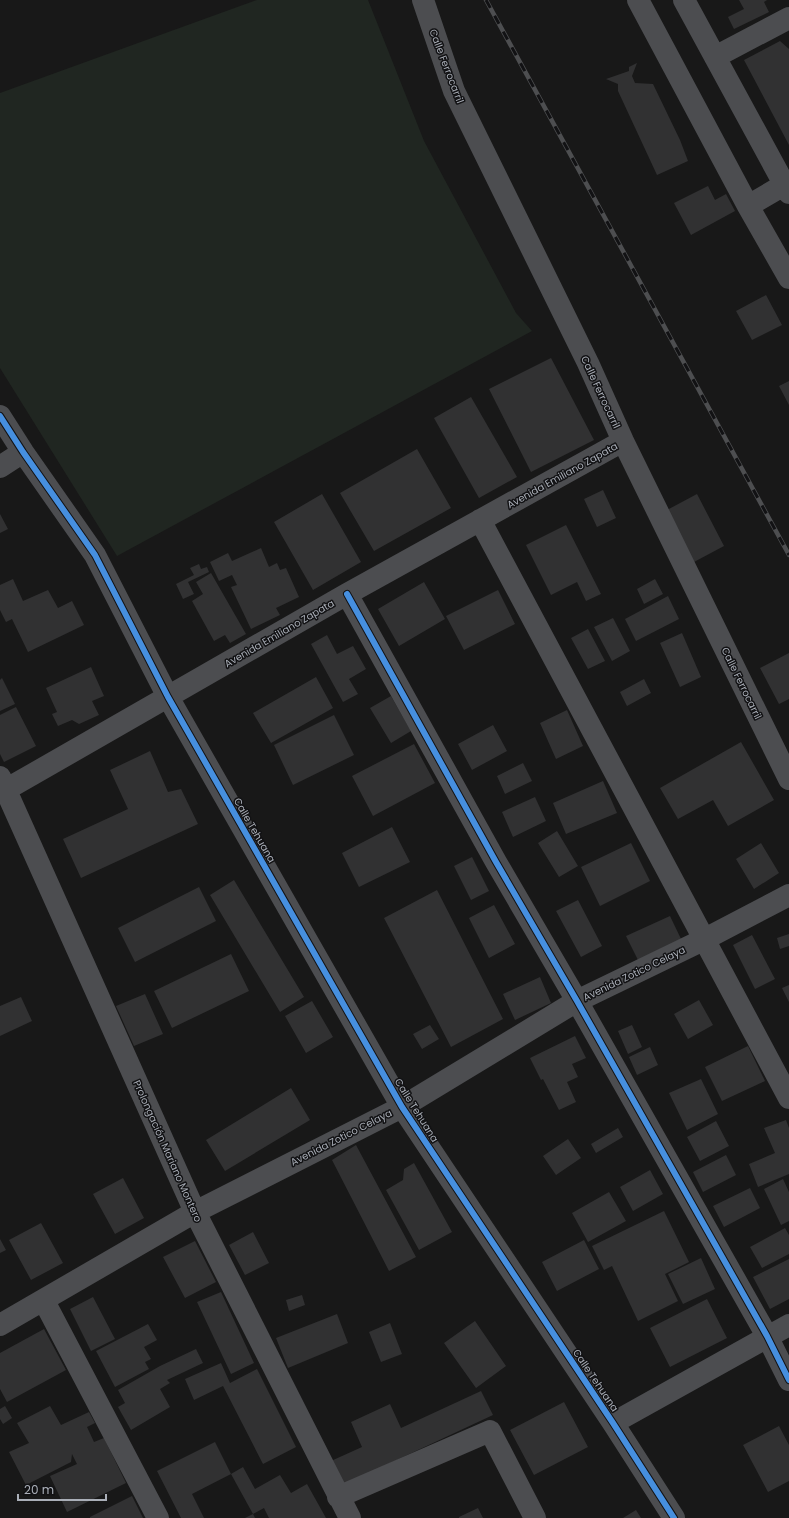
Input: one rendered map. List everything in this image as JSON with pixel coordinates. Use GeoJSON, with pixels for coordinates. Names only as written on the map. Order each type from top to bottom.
{"type":"FeatureCollection","features":[{"type":"Feature","properties":{"kind":"street","name":"Calle Ferrocarril"},"geometry":{"type":"LineString","coordinates":[[422,0],[454,91],[588,363],[623,441],[789,779]]}},
{"type":"Feature","properties":{"kind":"street"},"geometry":{"type":"LineString","coordinates":[[638,0],[748,206],[782,251],[789,278]]}},
{"type":"Feature","properties":{"kind":"street"},"geometry":{"type":"LineString","coordinates":[[684,0],[788,186],[748,206]]}},
{"type":"Feature","properties":{"kind":"street"},"geometry":{"type":"LineString","coordinates":[[715,57],[789,18]]}},
{"type":"Feature","properties":{"kind":"street","name":"Calle Tehuana"},"geometry":{"type":"LineString","coordinates":[[0,416],[23,452],[95,555],[168,698],[402,1107],[613,1423],[674,1518]]}},
{"type":"Feature","properties":{"kind":"street","name":"Avenida Emiliano Zapata"},"geometry":{"type":"LineString","coordinates":[[2,786],[168,698],[347,594],[623,441]]}},
{"type":"Feature","properties":{"kind":"street"},"geometry":{"type":"LineString","coordinates":[[0,467],[23,452]]}},
{"type":"Feature","properties":{"kind":"street"},"geometry":{"type":"LineString","coordinates":[[480,520],[789,1098]]}},
{"type":"Feature","properties":{"kind":"street"},"geometry":{"type":"LineString","coordinates":[[347,594],[492,855],[577,1001],[767,1336],[789,1380]]}},
{"type":"Feature","properties":{"kind":"street","name":"Prolongación Mariano Montero"},"geometry":{"type":"LineString","coordinates":[[2,786],[195,1212],[338,1497],[350,1518]]}},
{"type":"Feature","properties":{"kind":"street","name":"Avenida Zotico Celaya"},"geometry":{"type":"LineString","coordinates":[[0,1325],[195,1212],[402,1107],[577,1001],[705,939],[789,895]]}},
{"type":"Feature","properties":{"kind":"street"},"geometry":{"type":"LineString","coordinates":[[44,1300],[158,1518]]}},
{"type":"Feature","properties":{"kind":"street"},"geometry":{"type":"LineString","coordinates":[[613,1423],[789,1325]]}},
{"type":"Feature","properties":{"kind":"street"},"geometry":{"type":"LineString","coordinates":[[338,1497],[490,1430],[536,1518]]}},
{"type":"Feature","properties":{"kind":"shaded area"},"geometry":{"type":"Polygon","coordinates":[[[257,0],[368,0],[424,141],[516,313],[532,331],[117,556],[0,368],[0,93],[257,0]]]}},
{"type":"Feature","properties":{"kind":"building"},"geometry":{"type":"Polygon","coordinates":[[[739,0],[767,0],[764,2],[769,12],[734,29],[728,17],[744,9],[739,0]]]}},
{"type":"Feature","properties":{"kind":"building"},"geometry":{"type":"Polygon","coordinates":[[[780,41],[789,49],[789,145],[744,60],[780,41]]]}},
{"type":"Feature","properties":{"kind":"building"},"geometry":{"type":"Polygon","coordinates":[[[637,63],[632,76],[635,83],[653,84],[680,140],[688,161],[657,175],[618,91],[618,84],[606,79],[629,71],[629,67],[637,63]]]}},
{"type":"Feature","properties":{"kind":"building"},"geometry":{"type":"Polygon","coordinates":[[[708,186],[715,200],[726,194],[735,211],[691,235],[674,203],[708,186]]]}},
{"type":"Feature","properties":{"kind":"building"},"geometry":{"type":"Polygon","coordinates":[[[766,295],[782,325],[752,340],[736,311],[766,295]]]}},
{"type":"Feature","properties":{"kind":"building"},"geometry":{"type":"Polygon","coordinates":[[[551,358],[594,440],[531,472],[489,389],[551,358]]]}},
{"type":"Feature","properties":{"kind":"building"},"geometry":{"type":"Polygon","coordinates":[[[789,381],[789,405],[779,386],[789,381]]]}},
{"type":"Feature","properties":{"kind":"building"},"geometry":{"type":"Polygon","coordinates":[[[471,397],[517,477],[479,498],[434,418],[471,397]]]}},
{"type":"Feature","properties":{"kind":"building"},"geometry":{"type":"Polygon","coordinates":[[[417,449],[451,508],[374,551],[340,493],[417,449]]]}},
{"type":"Feature","properties":{"kind":"building"},"geometry":{"type":"Polygon","coordinates":[[[603,490],[616,518],[597,527],[584,499],[603,490]]]}},
{"type":"Feature","properties":{"kind":"building"},"geometry":{"type":"Polygon","coordinates":[[[322,494],[361,562],[313,590],[274,522],[322,494]]]}},
{"type":"Feature","properties":{"kind":"building"},"geometry":{"type":"Polygon","coordinates":[[[697,494],[724,546],[694,562],[667,510],[697,494]]]}},
{"type":"Feature","properties":{"kind":"building"},"geometry":{"type":"Polygon","coordinates":[[[0,514],[8,529],[0,533],[0,514]]]}},
{"type":"Feature","properties":{"kind":"building"},"geometry":{"type":"Polygon","coordinates":[[[566,525],[601,594],[586,601],[577,582],[551,595],[526,545],[566,525]]]}},
{"type":"Feature","properties":{"kind":"building"},"geometry":{"type":"Polygon","coordinates":[[[261,548],[269,567],[277,563],[280,570],[286,568],[299,597],[276,608],[280,615],[251,629],[231,587],[237,585],[232,575],[219,581],[210,562],[228,553],[232,561],[261,548]]]}},
{"type":"Feature","properties":{"kind":"building"},"geometry":{"type":"Polygon","coordinates":[[[199,564],[201,569],[207,567],[209,572],[188,582],[194,594],[183,599],[176,584],[194,575],[190,568],[199,564]]]}},
{"type":"Feature","properties":{"kind":"building"},"geometry":{"type":"Polygon","coordinates":[[[211,573],[246,634],[230,643],[225,635],[214,641],[192,601],[203,594],[196,582],[211,573]]]}},
{"type":"Feature","properties":{"kind":"building"},"geometry":{"type":"Polygon","coordinates":[[[13,579],[23,601],[48,590],[58,608],[72,601],[84,625],[28,652],[12,619],[6,622],[0,610],[0,585],[13,579]]]}},
{"type":"Feature","properties":{"kind":"building"},"geometry":{"type":"Polygon","coordinates":[[[655,579],[663,594],[644,604],[637,589],[655,579]]]}},
{"type":"Feature","properties":{"kind":"building"},"geometry":{"type":"Polygon","coordinates":[[[424,582],[445,619],[399,646],[378,609],[424,582]]]}},
{"type":"Feature","properties":{"kind":"building"},"geometry":{"type":"Polygon","coordinates":[[[498,590],[515,624],[464,650],[446,616],[498,590]]]}},
{"type":"Feature","properties":{"kind":"building"},"geometry":{"type":"Polygon","coordinates":[[[668,596],[679,619],[636,641],[625,619],[668,596]]]}},
{"type":"Feature","properties":{"kind":"building"},"geometry":{"type":"Polygon","coordinates":[[[613,618],[630,651],[612,661],[594,627],[613,618]]]}},
{"type":"Feature","properties":{"kind":"building"},"geometry":{"type":"Polygon","coordinates":[[[588,629],[605,661],[588,669],[571,638],[588,629]]]}},
{"type":"Feature","properties":{"kind":"building"},"geometry":{"type":"Polygon","coordinates":[[[682,633],[701,677],[680,687],[660,643],[682,633]]]}},
{"type":"Feature","properties":{"kind":"building"},"geometry":{"type":"Polygon","coordinates":[[[327,635],[337,654],[353,646],[366,669],[349,679],[358,694],[343,702],[311,644],[327,635]]]}},
{"type":"Feature","properties":{"kind":"building"},"geometry":{"type":"Polygon","coordinates":[[[789,653],[789,699],[779,704],[760,668],[789,653]]]}},
{"type":"Feature","properties":{"kind":"building"},"geometry":{"type":"Polygon","coordinates":[[[91,667],[104,696],[92,701],[99,715],[79,724],[72,720],[58,726],[52,714],[57,712],[46,688],[91,667]]]}},
{"type":"Feature","properties":{"kind":"building"},"geometry":{"type":"Polygon","coordinates":[[[316,677],[333,708],[271,743],[253,713],[316,677]]]}},
{"type":"Feature","properties":{"kind":"building"},"geometry":{"type":"Polygon","coordinates":[[[2,678],[15,704],[0,711],[0,680],[2,678]]]}},
{"type":"Feature","properties":{"kind":"building"},"geometry":{"type":"Polygon","coordinates":[[[644,679],[651,693],[627,706],[620,692],[644,679]]]}},
{"type":"Feature","properties":{"kind":"building"},"geometry":{"type":"Polygon","coordinates":[[[391,696],[411,731],[391,743],[370,708],[391,696]]]}},
{"type":"Feature","properties":{"kind":"building"},"geometry":{"type":"Polygon","coordinates":[[[16,707],[36,746],[4,762],[0,754],[0,715],[16,707]]]}},
{"type":"Feature","properties":{"kind":"building"},"geometry":{"type":"Polygon","coordinates":[[[567,710],[583,746],[556,759],[540,723],[567,710]]]}},
{"type":"Feature","properties":{"kind":"building"},"geometry":{"type":"Polygon","coordinates":[[[334,715],[354,755],[293,785],[274,745],[334,715]]]}},
{"type":"Feature","properties":{"kind":"building"},"geometry":{"type":"Polygon","coordinates":[[[493,725],[507,751],[472,770],[458,744],[493,725]]]}},
{"type":"Feature","properties":{"kind":"building"},"geometry":{"type":"Polygon","coordinates":[[[741,742],[774,800],[728,826],[713,800],[678,819],[660,788],[741,742]]]}},
{"type":"Feature","properties":{"kind":"building"},"geometry":{"type":"Polygon","coordinates":[[[414,744],[435,783],[373,816],[352,776],[414,744]]]}},
{"type":"Feature","properties":{"kind":"building"},"geometry":{"type":"Polygon","coordinates":[[[150,751],[168,792],[181,789],[198,824],[81,878],[63,839],[128,809],[110,770],[150,751]]]}},
{"type":"Feature","properties":{"kind":"building"},"geometry":{"type":"Polygon","coordinates":[[[523,763],[532,781],[505,794],[497,776],[523,763]]]}},
{"type":"Feature","properties":{"kind":"building"},"geometry":{"type":"Polygon","coordinates":[[[603,781],[617,813],[566,834],[553,803],[603,781]]]}},
{"type":"Feature","properties":{"kind":"building"},"geometry":{"type":"Polygon","coordinates":[[[535,797],[546,821],[513,837],[502,812],[535,797]]]}},
{"type":"Feature","properties":{"kind":"building"},"geometry":{"type":"Polygon","coordinates":[[[392,827],[410,862],[359,887],[342,853],[392,827]]]}},
{"type":"Feature","properties":{"kind":"building"},"geometry":{"type":"Polygon","coordinates":[[[557,831],[578,866],[559,877],[538,843],[557,831]]]}},
{"type":"Feature","properties":{"kind":"building"},"geometry":{"type":"Polygon","coordinates":[[[631,843],[650,881],[600,906],[581,867],[631,843]]]}},
{"type":"Feature","properties":{"kind":"building"},"geometry":{"type":"Polygon","coordinates":[[[761,843],[779,873],[754,889],[736,859],[761,843]]]}},
{"type":"Feature","properties":{"kind":"building"},"geometry":{"type":"Polygon","coordinates":[[[472,857],[489,891],[471,900],[454,866],[472,857]]]}},
{"type":"Feature","properties":{"kind":"building"},"geometry":{"type":"Polygon","coordinates":[[[234,880],[304,997],[280,1012],[210,895],[234,880]]]}},
{"type":"Feature","properties":{"kind":"building"},"geometry":{"type":"Polygon","coordinates":[[[199,887],[216,921],[135,962],[118,928],[199,887]]]}},
{"type":"Feature","properties":{"kind":"building"},"geometry":{"type":"Polygon","coordinates":[[[437,890],[503,1019],[451,1047],[384,918],[437,890]]]}},
{"type":"Feature","properties":{"kind":"building"},"geometry":{"type":"Polygon","coordinates":[[[578,900],[602,946],[581,957],[556,911],[578,900]]]}},
{"type":"Feature","properties":{"kind":"building"},"geometry":{"type":"Polygon","coordinates":[[[494,905],[515,944],[489,958],[469,918],[494,905]]]}},
{"type":"Feature","properties":{"kind":"building"},"geometry":{"type":"Polygon","coordinates":[[[670,916],[681,939],[638,960],[626,936],[670,916]]]}},
{"type":"Feature","properties":{"kind":"building"},"geometry":{"type":"Polygon","coordinates":[[[789,934],[789,946],[780,949],[777,938],[789,934]]]}},
{"type":"Feature","properties":{"kind":"building"},"geometry":{"type":"Polygon","coordinates":[[[752,935],[775,979],[755,989],[733,945],[752,935]]]}},
{"type":"Feature","properties":{"kind":"building"},"geometry":{"type":"Polygon","coordinates":[[[231,954],[249,991],[172,1028],[154,991],[231,954]]]}},
{"type":"Feature","properties":{"kind":"building"},"geometry":{"type":"Polygon","coordinates":[[[540,977],[551,1003],[515,1020],[503,994],[540,977]]]}},
{"type":"Feature","properties":{"kind":"building"},"geometry":{"type":"Polygon","coordinates":[[[789,985],[789,1002],[782,988],[789,985]]]}},
{"type":"Feature","properties":{"kind":"building"},"geometry":{"type":"Polygon","coordinates":[[[145,994],[163,1034],[134,1046],[116,1006],[145,994]]]}},
{"type":"Feature","properties":{"kind":"building"},"geometry":{"type":"Polygon","coordinates":[[[21,997],[32,1021],[0,1036],[0,1006],[21,997]]]}},
{"type":"Feature","properties":{"kind":"building"},"geometry":{"type":"Polygon","coordinates":[[[699,1000],[713,1025],[688,1039],[674,1014],[699,1000]]]}},
{"type":"Feature","properties":{"kind":"building"},"geometry":{"type":"Polygon","coordinates":[[[312,1001],[333,1037],[306,1053],[285,1016],[312,1001]]]}},
{"type":"Feature","properties":{"kind":"building"},"geometry":{"type":"Polygon","coordinates":[[[430,1025],[439,1039],[422,1049],[413,1034],[430,1025]]]}},
{"type":"Feature","properties":{"kind":"building"},"geometry":{"type":"Polygon","coordinates":[[[632,1025],[642,1047],[628,1054],[618,1031],[632,1025]]]}},
{"type":"Feature","properties":{"kind":"building"},"geometry":{"type":"Polygon","coordinates":[[[575,1036],[586,1058],[572,1064],[578,1077],[567,1082],[576,1102],[559,1110],[530,1058],[575,1036]]]}},
{"type":"Feature","properties":{"kind":"building"},"geometry":{"type":"Polygon","coordinates":[[[748,1046],[765,1081],[722,1101],[705,1067],[748,1046]]]}},
{"type":"Feature","properties":{"kind":"building"},"geometry":{"type":"Polygon","coordinates":[[[650,1047],[658,1065],[637,1075],[629,1057],[650,1047]]]}},
{"type":"Feature","properties":{"kind":"building"},"geometry":{"type":"Polygon","coordinates":[[[701,1079],[718,1114],[687,1130],[669,1093],[701,1079]]]}},
{"type":"Feature","properties":{"kind":"building"},"geometry":{"type":"Polygon","coordinates":[[[291,1088],[310,1120],[225,1171],[206,1140],[291,1088]]]}},
{"type":"Feature","properties":{"kind":"building"},"geometry":{"type":"Polygon","coordinates":[[[786,1120],[789,1128],[789,1174],[758,1187],[749,1164],[775,1153],[764,1128],[786,1120]]]}},
{"type":"Feature","properties":{"kind":"building"},"geometry":{"type":"Polygon","coordinates":[[[716,1121],[729,1146],[700,1161],[687,1137],[716,1121]]]}},
{"type":"Feature","properties":{"kind":"building"},"geometry":{"type":"Polygon","coordinates":[[[618,1128],[623,1137],[596,1153],[591,1144],[618,1128]]]}},
{"type":"Feature","properties":{"kind":"building"},"geometry":{"type":"Polygon","coordinates":[[[568,1139],[581,1158],[556,1175],[543,1156],[568,1139]]]}},
{"type":"Feature","properties":{"kind":"building"},"geometry":{"type":"Polygon","coordinates":[[[356,1145],[416,1257],[389,1271],[332,1160],[356,1145]]]}},
{"type":"Feature","properties":{"kind":"building"},"geometry":{"type":"Polygon","coordinates":[[[726,1155],[736,1175],[703,1192],[693,1172],[726,1155]]]}},
{"type":"Feature","properties":{"kind":"building"},"geometry":{"type":"Polygon","coordinates":[[[414,1163],[452,1232],[419,1250],[386,1190],[403,1180],[404,1169],[414,1163]]]}},
{"type":"Feature","properties":{"kind":"building"},"geometry":{"type":"Polygon","coordinates":[[[650,1170],[663,1194],[633,1211],[620,1187],[650,1170]]]}},
{"type":"Feature","properties":{"kind":"building"},"geometry":{"type":"Polygon","coordinates":[[[123,1178],[144,1218],[115,1234],[93,1194],[123,1178]]]}},
{"type":"Feature","properties":{"kind":"building"},"geometry":{"type":"Polygon","coordinates":[[[783,1179],[789,1192],[789,1221],[781,1225],[764,1189],[783,1179]]]}},
{"type":"Feature","properties":{"kind":"building"},"geometry":{"type":"Polygon","coordinates":[[[750,1188],[760,1208],[724,1227],[713,1206],[750,1188]]]}},
{"type":"Feature","properties":{"kind":"building"},"geometry":{"type":"Polygon","coordinates":[[[609,1192],[626,1221],[588,1242],[572,1213],[609,1192]]]}},
{"type":"Feature","properties":{"kind":"building"},"geometry":{"type":"Polygon","coordinates":[[[664,1211],[689,1262],[665,1274],[678,1301],[638,1321],[612,1266],[604,1270],[592,1246],[664,1211]]]}},
{"type":"Feature","properties":{"kind":"building"},"geometry":{"type":"Polygon","coordinates":[[[41,1223],[63,1263],[31,1280],[9,1240],[41,1223]]]}},
{"type":"Feature","properties":{"kind":"building"},"geometry":{"type":"Polygon","coordinates":[[[785,1228],[789,1235],[789,1254],[762,1268],[750,1247],[785,1228]]]}},
{"type":"Feature","properties":{"kind":"building"},"geometry":{"type":"Polygon","coordinates":[[[253,1232],[269,1263],[245,1275],[229,1245],[253,1232]]]}},
{"type":"Feature","properties":{"kind":"building"},"geometry":{"type":"Polygon","coordinates":[[[0,1239],[6,1250],[0,1253],[0,1239]]]}},
{"type":"Feature","properties":{"kind":"building"},"geometry":{"type":"Polygon","coordinates":[[[584,1240],[599,1269],[557,1291],[542,1262],[584,1240]]]}},
{"type":"Feature","properties":{"kind":"building"},"geometry":{"type":"Polygon","coordinates":[[[195,1241],[216,1282],[185,1298],[163,1257],[195,1241]]]}},
{"type":"Feature","properties":{"kind":"building"},"geometry":{"type":"Polygon","coordinates":[[[701,1258],[715,1289],[683,1304],[668,1274],[701,1258]]]}},
{"type":"Feature","properties":{"kind":"building"},"geometry":{"type":"Polygon","coordinates":[[[789,1259],[789,1299],[770,1309],[753,1277],[789,1259]]]}},
{"type":"Feature","properties":{"kind":"building"},"geometry":{"type":"Polygon","coordinates":[[[221,1292],[254,1363],[231,1374],[197,1302],[221,1292]]]}},
{"type":"Feature","properties":{"kind":"building"},"geometry":{"type":"Polygon","coordinates":[[[302,1295],[305,1305],[289,1311],[286,1300],[302,1295]]]}},
{"type":"Feature","properties":{"kind":"building"},"geometry":{"type":"Polygon","coordinates":[[[93,1297],[115,1339],[91,1351],[70,1309],[93,1297]]]}},
{"type":"Feature","properties":{"kind":"building"},"geometry":{"type":"Polygon","coordinates":[[[707,1299],[727,1338],[670,1367],[650,1328],[707,1299]]]}},
{"type":"Feature","properties":{"kind":"building"},"geometry":{"type":"Polygon","coordinates":[[[337,1314],[348,1343],[288,1368],[276,1338],[337,1314]]]}},
{"type":"Feature","properties":{"kind":"building"},"geometry":{"type":"Polygon","coordinates":[[[475,1321],[506,1366],[476,1388],[444,1343],[475,1321]]]}},
{"type":"Feature","properties":{"kind":"building"},"geometry":{"type":"Polygon","coordinates":[[[390,1323],[402,1354],[381,1362],[369,1332],[390,1323]]]}},
{"type":"Feature","properties":{"kind":"building"},"geometry":{"type":"Polygon","coordinates":[[[148,1324],[157,1340],[144,1347],[151,1359],[145,1362],[149,1369],[115,1387],[96,1351],[148,1324]]]}},
{"type":"Feature","properties":{"kind":"building"},"geometry":{"type":"Polygon","coordinates":[[[44,1329],[66,1370],[7,1402],[0,1389],[0,1353],[44,1329]]]}},
{"type":"Feature","properties":{"kind":"building"},"geometry":{"type":"Polygon","coordinates":[[[196,1349],[203,1363],[167,1380],[170,1383],[160,1389],[170,1407],[131,1430],[118,1407],[125,1403],[118,1390],[160,1366],[196,1349]]]}},
{"type":"Feature","properties":{"kind":"building"},"geometry":{"type":"Polygon","coordinates":[[[221,1363],[230,1383],[257,1369],[296,1447],[263,1464],[223,1386],[194,1400],[185,1379],[221,1363]]]}},
{"type":"Feature","properties":{"kind":"building"},"geometry":{"type":"Polygon","coordinates":[[[481,1391],[493,1415],[343,1485],[331,1461],[362,1447],[351,1422],[390,1404],[401,1428],[481,1391]]]}},
{"type":"Feature","properties":{"kind":"building"},"geometry":{"type":"Polygon","coordinates":[[[564,1402],[588,1447],[534,1475],[510,1430],[564,1402]]]}},
{"type":"Feature","properties":{"kind":"building"},"geometry":{"type":"Polygon","coordinates":[[[5,1406],[12,1418],[3,1424],[0,1419],[0,1409],[5,1406]]]}},
{"type":"Feature","properties":{"kind":"building"},"geometry":{"type":"Polygon","coordinates":[[[50,1406],[61,1425],[89,1412],[95,1423],[87,1427],[94,1442],[104,1438],[126,1483],[67,1512],[50,1476],[77,1464],[72,1454],[71,1462],[26,1485],[9,1452],[29,1443],[17,1423],[50,1406]]]}},
{"type":"Feature","properties":{"kind":"building"},"geometry":{"type":"Polygon","coordinates":[[[779,1426],[789,1445],[789,1481],[768,1492],[743,1445],[779,1426]]]}},
{"type":"Feature","properties":{"kind":"building"},"geometry":{"type":"Polygon","coordinates":[[[215,1442],[231,1474],[192,1494],[204,1518],[181,1518],[157,1471],[215,1442]]]}},
{"type":"Feature","properties":{"kind":"building"},"geometry":{"type":"Polygon","coordinates":[[[243,1467],[255,1489],[280,1475],[291,1493],[307,1484],[326,1518],[269,1518],[264,1508],[253,1514],[231,1474],[243,1467]]]}},
{"type":"Feature","properties":{"kind":"building"},"geometry":{"type":"Polygon","coordinates":[[[132,1496],[143,1518],[90,1518],[90,1517],[132,1496]]]}},
{"type":"Feature","properties":{"kind":"building"},"geometry":{"type":"Polygon","coordinates":[[[478,1508],[483,1518],[459,1518],[459,1517],[478,1508]]]}},
{"type":"Feature","properties":{"kind":"building"},"geometry":{"type":"Polygon","coordinates":[[[636,1510],[641,1518],[623,1518],[636,1510]]]}},
{"type":"Feature","properties":{"kind":"building"},"geometry":{"type":"Polygon","coordinates":[[[253,1514],[255,1518],[245,1518],[253,1514]]]}},
{"type":"Feature","properties":{"kind":"railway"},"geometry":{"type":"LineString","coordinates":[[486,0],[789,555]]}},
{"type":"Feature","properties":{"kind":"cycle path"},"geometry":{"type":"LineString","coordinates":[[0,416],[23,452],[95,555],[168,697],[402,1107],[613,1423],[674,1518]]}},
{"type":"Feature","properties":{"kind":"cycle path"},"geometry":{"type":"LineString","coordinates":[[347,594],[496,862],[577,1001],[767,1336],[789,1380]]}}]}
